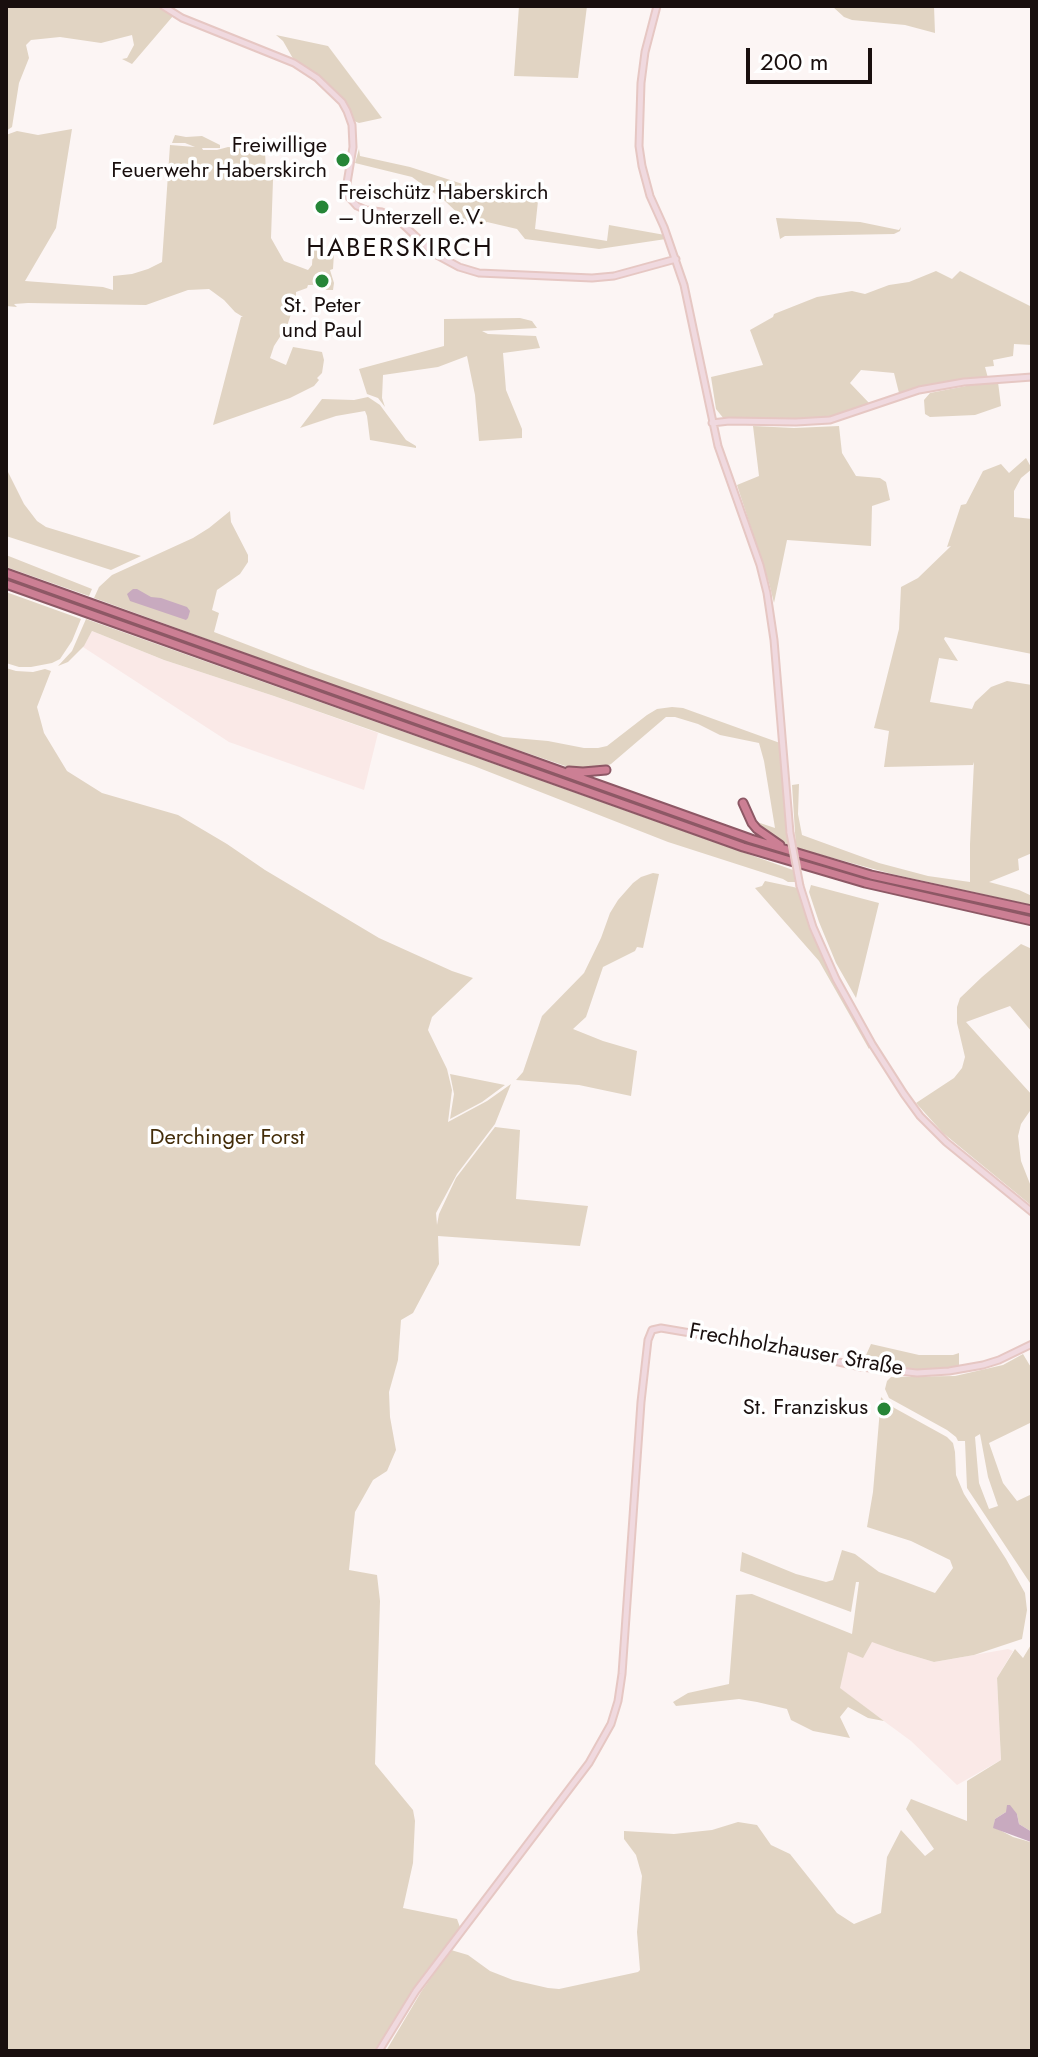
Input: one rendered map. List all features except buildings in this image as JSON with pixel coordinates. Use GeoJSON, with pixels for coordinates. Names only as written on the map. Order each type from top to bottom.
{"type":"FeatureCollection","features":[{"type":"Feature","properties":{"kind":"highway"},"geometry":{"type":"LineString","coordinates":[[6,573],[788,851],[871,875],[1032,910]]}},
{"type":"Feature","properties":{"kind":"highway"},"geometry":{"type":"LineString","coordinates":[[6,584],[743,847],[865,883],[1032,921]]}},
{"type":"Feature","properties":{"kind":"highway"},"geometry":{"type":"LineString","coordinates":[[557,769],[583,772],[606,770]]}},
{"type":"Feature","properties":{"kind":"highway"},"geometry":{"type":"LineString","coordinates":[[743,803],[757,829],[788,851]]}},
{"type":"Feature","properties":{"kind":"street"},"geometry":{"type":"LineString","coordinates":[[163,6],[182,18],[294,63],[329,88],[347,111],[352,125],[353,147],[347,194],[357,206],[397,219],[435,254],[459,267],[479,273],[592,278],[614,276],[676,259]]}},
{"type":"Feature","properties":{"kind":"street"},"geometry":{"type":"LineString","coordinates":[[657,6],[642,67],[639,146],[644,178],[676,259],[723,464],[760,565],[767,593],[790,833],[800,886],[813,927],[836,979],[904,1094],[920,1116],[946,1142],[1032,1212]]}},
{"type":"Feature","properties":{"kind":"street"},"geometry":{"type":"LineString","coordinates":[[712,423],[830,420],[927,389],[964,382],[1032,377]]}},
{"type":"Feature","properties":{"kind":"street","name":"Frechholzhauser Straße"},"geometry":{"type":"LineString","coordinates":[[379,2051],[416,1991],[589,1763],[611,1724],[622,1674],[641,1402],[648,1340],[652,1330],[671,1329],[861,1367],[917,1373],[983,1365],[1032,1344]]}},
{"type":"Feature","properties":{"kind":"shaded area"},"geometry":{"type":"Polygon","coordinates":[[[133,589],[187,607],[190,611],[188,618],[186,620],[130,601],[127,594],[133,589]]]}},
{"type":"Feature","properties":{"kind":"shaded area"},"geometry":{"type":"Polygon","coordinates":[[[92,631],[164,660],[378,733],[364,790],[229,742],[83,647],[92,631]]]}},
{"type":"Feature","properties":{"kind":"shaded area"},"geometry":{"type":"Polygon","coordinates":[[[872,1641],[934,1662],[1008,1649],[1013,1651],[997,1678],[1001,1760],[957,1785],[911,1741],[839,1688],[848,1651],[872,1641]]]}},
{"type":"Feature","properties":{"kind":"shaded area"},"geometry":{"type":"Polygon","coordinates":[[[1007,1805],[1017,1814],[1019,1824],[1032,1832],[1031,1842],[993,1828],[995,1819],[1006,1812],[1007,1805]]]}},
{"type":"Feature","properties":{"kind":"green space"},"geometry":{"type":"Polygon","coordinates":[[[6,6],[158,6],[173,16],[132,64],[122,59],[127,58],[134,45],[132,35],[101,43],[60,37],[31,40],[26,45],[29,58],[19,83],[12,127],[6,131],[6,6]]]}},
{"type":"Feature","properties":{"kind":"green space"},"geometry":{"type":"Polygon","coordinates":[[[519,6],[587,6],[578,78],[514,76],[519,6]]]}},
{"type":"Feature","properties":{"kind":"green space"},"geometry":{"type":"Polygon","coordinates":[[[832,6],[934,6],[935,33],[905,25],[852,20],[832,6]]]}},
{"type":"Feature","properties":{"kind":"green space"},"geometry":{"type":"Polygon","coordinates":[[[276,35],[328,46],[382,118],[359,123],[354,121],[329,86],[295,62],[276,35]]]}},
{"type":"Feature","properties":{"kind":"green space"},"geometry":{"type":"Polygon","coordinates":[[[72,129],[56,228],[25,281],[113,290],[113,276],[132,274],[162,262],[170,145],[195,147],[172,143],[175,135],[202,136],[220,145],[220,148],[203,150],[217,150],[228,147],[265,151],[266,174],[273,180],[271,238],[284,261],[308,270],[312,265],[313,249],[334,253],[333,269],[330,270],[333,290],[308,285],[296,292],[287,326],[270,358],[286,365],[293,347],[322,352],[322,373],[314,386],[290,398],[213,425],[243,317],[209,289],[188,290],[146,305],[28,303],[14,304],[17,307],[6,306],[6,135],[17,131],[38,135],[72,129]]]}},
{"type":"Feature","properties":{"kind":"green space"},"geometry":{"type":"Polygon","coordinates":[[[359,149],[360,156],[410,167],[478,189],[538,201],[535,229],[607,241],[609,225],[665,235],[666,239],[599,249],[525,239],[517,229],[466,221],[412,177],[355,163],[359,149]]]}},
{"type":"Feature","properties":{"kind":"green space"},"geometry":{"type":"Polygon","coordinates":[[[776,218],[860,222],[899,230],[901,227],[900,231],[894,234],[785,236],[780,239],[776,218]]]}},
{"type":"Feature","properties":{"kind":"green space"},"geometry":{"type":"Polygon","coordinates":[[[936,271],[952,279],[960,271],[1032,307],[1032,345],[1014,344],[1013,356],[993,360],[994,366],[985,367],[988,378],[899,393],[894,373],[861,370],[850,383],[870,404],[834,417],[724,419],[716,409],[711,377],[763,365],[750,330],[774,314],[817,297],[852,291],[865,294],[936,271]]]}},
{"type":"Feature","properties":{"kind":"green space"},"geometry":{"type":"Polygon","coordinates":[[[520,318],[532,321],[537,328],[482,331],[488,334],[536,336],[540,348],[503,353],[506,390],[522,429],[522,438],[479,441],[475,395],[467,356],[438,367],[383,375],[382,398],[385,407],[378,398],[367,394],[359,369],[444,346],[444,319],[520,318]]]}},
{"type":"Feature","properties":{"kind":"green space"},"geometry":{"type":"Polygon","coordinates":[[[998,382],[1001,406],[975,415],[930,417],[925,414],[924,400],[930,393],[998,382]]]}},
{"type":"Feature","properties":{"kind":"green space"},"geometry":{"type":"Polygon","coordinates":[[[368,397],[380,405],[406,440],[416,448],[370,440],[365,411],[336,416],[300,428],[322,399],[368,397]]]}},
{"type":"Feature","properties":{"kind":"green space"},"geometry":{"type":"Polygon","coordinates":[[[753,426],[839,426],[842,453],[856,476],[880,478],[886,482],[890,500],[872,506],[871,546],[787,540],[774,603],[737,485],[759,476],[753,426]]]}},
{"type":"Feature","properties":{"kind":"green space"},"geometry":{"type":"Polygon","coordinates":[[[1026,458],[1032,469],[1021,478],[1014,491],[1014,517],[1032,519],[1032,654],[945,637],[958,661],[939,658],[930,702],[972,709],[991,687],[1007,681],[1032,685],[1032,853],[1018,859],[1019,870],[989,882],[1032,896],[1032,905],[892,874],[796,848],[792,785],[799,784],[798,814],[802,835],[879,863],[928,876],[970,882],[974,762],[973,765],[884,767],[889,731],[874,728],[899,629],[901,587],[918,578],[951,546],[947,547],[961,505],[966,504],[983,471],[1001,464],[1009,473],[1026,458]]]}},
{"type":"Feature","properties":{"kind":"green space"},"geometry":{"type":"Polygon","coordinates":[[[6,468],[24,504],[46,527],[141,556],[111,570],[6,536],[6,468]]]}},
{"type":"Feature","properties":{"kind":"green space"},"geometry":{"type":"Polygon","coordinates":[[[230,511],[231,522],[248,555],[248,562],[240,574],[217,590],[212,610],[219,613],[214,632],[503,737],[598,748],[607,746],[657,709],[672,707],[683,708],[780,743],[789,845],[766,835],[754,821],[775,828],[759,743],[720,735],[698,724],[666,717],[611,764],[600,769],[577,770],[418,716],[94,598],[99,587],[112,575],[193,538],[230,511]]]}},
{"type":"Feature","properties":{"kind":"green space"},"geometry":{"type":"Polygon","coordinates":[[[6,555],[92,589],[89,596],[6,567],[6,555]]]}},
{"type":"Feature","properties":{"kind":"green space"},"geometry":{"type":"Polygon","coordinates":[[[6,592],[81,619],[60,659],[31,667],[6,663],[6,592]]]}},
{"type":"Feature","properties":{"kind":"green space"},"geometry":{"type":"Polygon","coordinates":[[[86,619],[793,870],[796,882],[668,842],[474,766],[164,660],[92,631],[84,646],[68,662],[58,666],[72,651],[86,619]]]}},
{"type":"Feature","properties":{"kind":"green space","name":"Derchinger Forst"},"geometry":{"type":"Polygon","coordinates":[[[6,668],[51,671],[37,707],[44,733],[67,771],[102,793],[178,815],[379,938],[473,978],[432,1017],[428,1030],[447,1069],[452,1090],[448,1122],[511,1084],[495,1124],[457,1174],[436,1213],[437,1225],[456,1178],[495,1127],[520,1130],[516,1199],[588,1206],[580,1246],[438,1236],[439,1264],[413,1313],[401,1320],[398,1360],[389,1392],[396,1450],[387,1471],[373,1480],[355,1512],[349,1570],[377,1575],[380,1601],[375,1764],[413,1810],[415,1821],[413,1863],[403,1908],[457,1919],[461,1930],[412,1990],[377,2051],[6,2051],[6,668]]]}},
{"type":"Feature","properties":{"kind":"green space"},"geometry":{"type":"Polygon","coordinates":[[[653,873],[659,874],[643,948],[637,947],[635,951],[603,967],[586,1017],[573,1029],[637,1051],[631,1096],[579,1085],[516,1080],[523,1072],[542,1016],[584,973],[618,900],[633,883],[653,873]]]}},
{"type":"Feature","properties":{"kind":"green space"},"geometry":{"type":"Polygon","coordinates":[[[765,881],[798,888],[816,942],[869,1049],[819,961],[755,888],[765,881]]]}},
{"type":"Feature","properties":{"kind":"green space"},"geometry":{"type":"Polygon","coordinates":[[[811,885],[879,903],[856,998],[836,963],[819,922],[809,892],[811,885]]]}},
{"type":"Feature","properties":{"kind":"green space"},"geometry":{"type":"Polygon","coordinates":[[[1021,944],[1032,949],[1032,1032],[1010,1006],[966,1022],[1032,1095],[1032,1108],[1021,1124],[1018,1136],[1021,1161],[1032,1189],[1032,1206],[943,1133],[916,1103],[954,1078],[962,1068],[965,1057],[957,1023],[960,998],[1021,944]]]}},
{"type":"Feature","properties":{"kind":"green space"},"geometry":{"type":"Polygon","coordinates":[[[450,1074],[505,1085],[450,1119],[454,1094],[450,1074]]]}},
{"type":"Feature","properties":{"kind":"green space"},"geometry":{"type":"Polygon","coordinates":[[[871,1344],[919,1355],[959,1353],[959,1368],[919,1370],[862,1364],[871,1344]]]}},
{"type":"Feature","properties":{"kind":"green space"},"geometry":{"type":"Polygon","coordinates":[[[1023,1354],[1032,1369],[1032,1422],[989,1443],[1003,1483],[1017,1501],[1032,1494],[1032,1586],[967,1488],[965,1441],[958,1441],[947,1430],[889,1398],[885,1389],[891,1377],[955,1376],[1003,1365],[1023,1354]],[[980,1434],[975,1437],[979,1483],[989,1509],[998,1506],[988,1477],[980,1434]]]}},
{"type":"Feature","properties":{"kind":"green space"},"geometry":{"type":"Polygon","coordinates":[[[881,1397],[889,1405],[953,1443],[956,1475],[964,1494],[1025,1593],[1027,1610],[1022,1639],[974,1655],[934,1662],[872,1642],[863,1658],[848,1652],[840,1688],[884,1721],[868,1718],[848,1707],[840,1717],[850,1738],[813,1731],[791,1720],[787,1709],[757,1702],[739,1699],[676,1706],[673,1702],[688,1693],[729,1684],[736,1595],[752,1594],[852,1634],[859,1582],[856,1582],[851,1612],[740,1571],[742,1552],[796,1574],[826,1582],[833,1580],[842,1550],[855,1554],[879,1572],[935,1593],[953,1568],[950,1560],[911,1541],[867,1527],[881,1397]]]}},
{"type":"Feature","properties":{"kind":"green space"},"geometry":{"type":"Polygon","coordinates":[[[1032,1643],[1032,1832],[1019,1824],[1017,1814],[1006,1812],[995,1819],[994,1827],[1013,1837],[1032,1841],[1032,2051],[386,2051],[421,1992],[451,1950],[468,1955],[490,1971],[548,1988],[559,1989],[638,1972],[637,1932],[642,1876],[636,1855],[624,1839],[624,1831],[674,1834],[712,1830],[738,1822],[757,1825],[771,1845],[790,1854],[837,1913],[854,1924],[881,1913],[887,1857],[901,1830],[925,1856],[934,1849],[906,1809],[911,1799],[967,1821],[967,1781],[1001,1760],[997,1678],[1015,1649],[1023,1658],[1032,1643]]]}},
{"type":"Feature","properties":{"kind":"place","name":"Freiwillige Feuerwehr Haberskirch"},"geometry":{"type":"Point","coordinates":[343,160]}},
{"type":"Feature","properties":{"kind":"place","name":"Freischütz Haberskirch – Unterzell e.V."},"geometry":{"type":"Point","coordinates":[322,207]}},
{"type":"Feature","properties":{"kind":"place","name":"St. Peter und Paul"},"geometry":{"type":"Point","coordinates":[322,281]}},
{"type":"Feature","properties":{"kind":"place","name":"St. Franziskus"},"geometry":{"type":"Point","coordinates":[884,1409]}},
{"type":"Feature","properties":{"kind":"district","name":"HABERSKIRCH"},"geometry":{"type":"Point","coordinates":[400,250]}}]}
